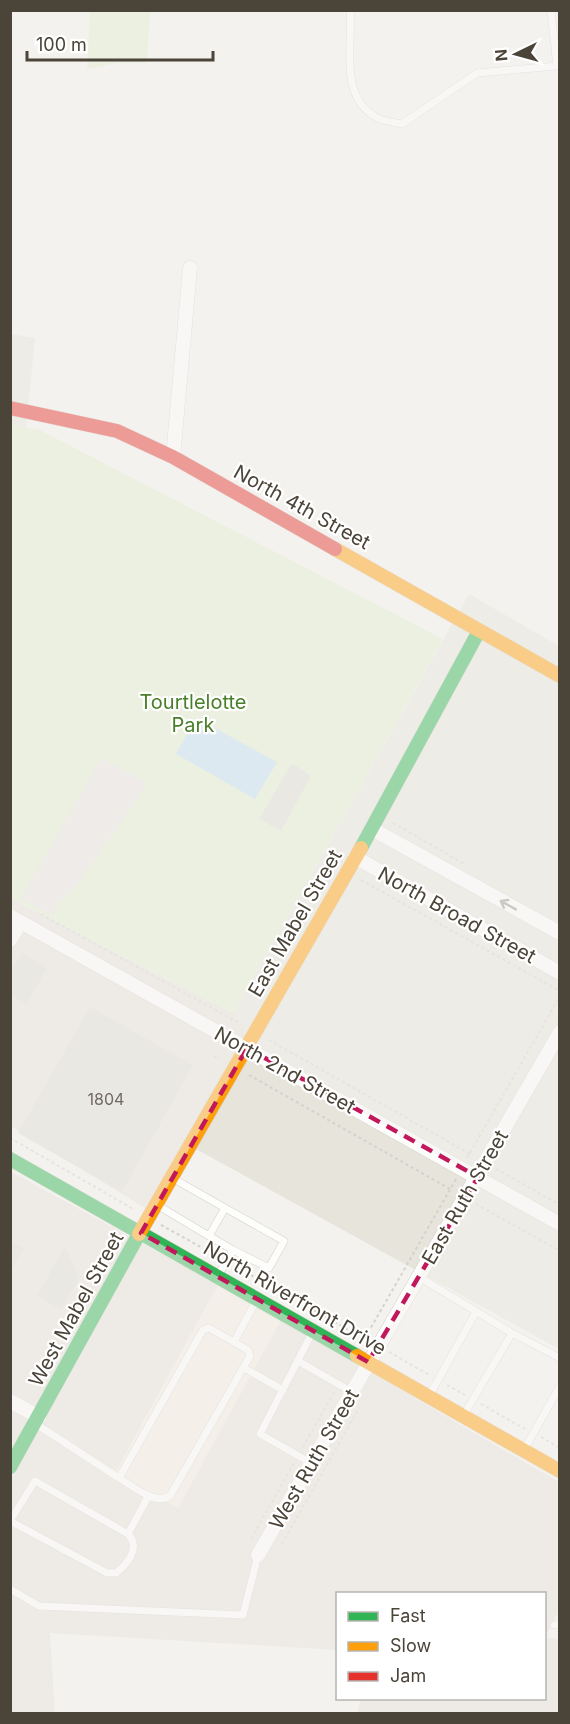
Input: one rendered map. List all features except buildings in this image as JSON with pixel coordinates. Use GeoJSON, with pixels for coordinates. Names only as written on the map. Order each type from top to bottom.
{"type":"FeatureCollection","features":[{"type":"Feature","properties":{"kind":"street"},"geometry":{"type":"LineString","coordinates":[[173,457],[190,268]]}},
{"type":"Feature","properties":{"kind":"street","name":"North 4th Street"},"geometry":{"type":"LineString","coordinates":[[10,408],[117,431],[173,457],[560,676]]}},
{"type":"Feature","properties":{"kind":"street","name":"East Mabel Street"},"geometry":{"type":"LineString","coordinates":[[141,1233],[372,829],[479,631]]}},
{"type":"Feature","properties":{"kind":"street","name":"North Broad Street"},"geometry":{"type":"LineString","coordinates":[[372,829],[560,933]]}},
{"type":"Feature","properties":{"kind":"street","name":"North Broad Street"},"geometry":{"type":"LineString","coordinates":[[355,857],[560,973]]}},
{"type":"Feature","properties":{"kind":"street"},"geometry":{"type":"LineString","coordinates":[[10,940],[16,919]]}},
{"type":"Feature","properties":{"kind":"street","name":"North 2nd Street"},"geometry":{"type":"LineString","coordinates":[[16,919],[560,1224]]}},
{"type":"Feature","properties":{"kind":"street","name":"East Ruth Street"},"geometry":{"type":"LineString","coordinates":[[368,1362],[478,1177],[560,1032]]}},
{"type":"Feature","properties":{"kind":"street","name":"North Riverfront Drive"},"geometry":{"type":"LineString","coordinates":[[10,1159],[560,1471]]}},
{"type":"Feature","properties":{"kind":"street","name":"West Mabel Street"},"geometry":{"type":"LineString","coordinates":[[10,1467],[141,1233]]}},
{"type":"Feature","properties":{"kind":"street","name":"West Ruth Street"},"geometry":{"type":"LineString","coordinates":[[258,1555],[368,1362]]}},
{"type":"Feature","properties":{"kind":"street"},"geometry":{"type":"LineString","coordinates":[[10,1401],[37,1420]]}},
{"type":"Feature","properties":{"kind":"lane"},"geometry":{"type":"LineString","coordinates":[[350,10],[351,80],[358,99],[375,116],[402,124],[477,73],[557,66],[551,10]]}},
{"type":"Feature","properties":{"kind":"lane"},"geometry":{"type":"LineString","coordinates":[[157,1204],[233,1250],[269,1268],[284,1241],[172,1178]]}},
{"type":"Feature","properties":{"kind":"lane"},"geometry":{"type":"LineString","coordinates":[[209,1236],[225,1208]]}},
{"type":"Feature","properties":{"kind":"lane"},"geometry":{"type":"LineString","coordinates":[[218,1276],[233,1250]]}},
{"type":"Feature","properties":{"kind":"lane"},"geometry":{"type":"LineString","coordinates":[[418,1277],[512,1333],[560,1358]]}},
{"type":"Feature","properties":{"kind":"lane"},"geometry":{"type":"LineString","coordinates":[[234,1342],[257,1299]]}},
{"type":"Feature","properties":{"kind":"lane"},"geometry":{"type":"LineString","coordinates":[[429,1396],[477,1312]]}},
{"type":"Feature","properties":{"kind":"lane"},"geometry":{"type":"LineString","coordinates":[[37,1420],[119,1479],[149,1496],[164,1500],[170,1496],[250,1356],[248,1350],[209,1328],[203,1330],[119,1479]]}},
{"type":"Feature","properties":{"kind":"lane"},"geometry":{"type":"LineString","coordinates":[[311,1463],[260,1434],[314,1331]]}},
{"type":"Feature","properties":{"kind":"lane"},"geometry":{"type":"LineString","coordinates":[[463,1416],[512,1333]]}},
{"type":"Feature","properties":{"kind":"lane"},"geometry":{"type":"LineString","coordinates":[[298,1361],[352,1392]]}},
{"type":"Feature","properties":{"kind":"lane"},"geometry":{"type":"LineString","coordinates":[[243,1368],[283,1390]]}},
{"type":"Feature","properties":{"kind":"lane"},"geometry":{"type":"LineString","coordinates":[[524,1450],[560,1386]]}},
{"type":"Feature","properties":{"kind":"lane"},"geometry":{"type":"LineString","coordinates":[[35,1481],[128,1534],[134,1540],[134,1549],[126,1565],[116,1573],[107,1573],[10,1521],[35,1481]]}},
{"type":"Feature","properties":{"kind":"lane"},"geometry":{"type":"LineString","coordinates":[[128,1534],[149,1496]]}},
{"type":"Feature","properties":{"kind":"lane"},"geometry":{"type":"LineString","coordinates":[[10,1589],[39,1606],[243,1616],[258,1555]]}},
{"type":"Feature","properties":{"kind":"path"},"geometry":{"type":"LineString","coordinates":[[347,872],[560,991]]}},
{"type":"Feature","properties":{"kind":"path"},"geometry":{"type":"LineString","coordinates":[[41,914],[560,1205]]}},
{"type":"Feature","properties":{"kind":"path"},"geometry":{"type":"LineString","coordinates":[[355,1354],[560,996]]}},
{"type":"Feature","properties":{"kind":"path"},"geometry":{"type":"LineString","coordinates":[[214,1056],[560,1251]]}},
{"type":"Feature","properties":{"kind":"path"},"geometry":{"type":"LineString","coordinates":[[10,1138],[226,1262],[560,1448]]}},
{"type":"Feature","properties":{"kind":"path"},"geometry":{"type":"LineString","coordinates":[[250,1541],[338,1385]]}},
{"type":"Feature","properties":{"kind":"highlighted area"},"geometry":{"type":"Polygon","coordinates":[[[247,1048],[478,1177],[368,1362],[141,1233],[247,1048]]]}},
{"type":"Feature","properties":{"kind":"shaded area"},"geometry":{"type":"Polygon","coordinates":[[[10,334],[35,338],[26,427],[11,424],[10,334]]]}},
{"type":"Feature","properties":{"kind":"shaded area"},"geometry":{"type":"Polygon","coordinates":[[[469,594],[559,646],[559,1349],[185,1143],[249,1037],[233,1013],[469,594]]]}},
{"type":"Feature","properties":{"kind":"shaded area"},"geometry":{"type":"Polygon","coordinates":[[[101,758],[148,783],[80,881],[61,901],[52,916],[21,898],[101,758]]]}},
{"type":"Feature","properties":{"kind":"shaded area"},"geometry":{"type":"Polygon","coordinates":[[[10,898],[233,1013],[249,1036],[145,1208],[11,1126],[10,898]]]}},
{"type":"Feature","properties":{"kind":"shaded area"},"geometry":{"type":"Polygon","coordinates":[[[10,1171],[218,1285],[115,1473],[178,1508],[281,1320],[559,1482],[559,1611],[546,1635],[546,1592],[336,1592],[336,1650],[50,1633],[55,1713],[11,1713],[10,1171]]]}},
{"type":"Feature","properties":{"kind":"shaded area"},"geometry":{"type":"Polygon","coordinates":[[[218,1285],[281,1320],[178,1508],[114,1473],[218,1285]]]}},
{"type":"Feature","properties":{"kind":"shaded area"},"geometry":{"type":"Polygon","coordinates":[[[546,1638],[559,1639],[559,1713],[357,1713],[361,1700],[546,1700],[546,1638]]]}},
{"type":"Feature","properties":{"kind":"green space"},"geometry":{"type":"Polygon","coordinates":[[[90,11],[150,11],[147,63],[118,63],[87,69],[90,11]]]}},
{"type":"Feature","properties":{"kind":"green space","name":"Tourtlelotte Park"},"geometry":{"type":"Polygon","coordinates":[[[10,424],[40,430],[443,639],[233,1013],[11,898],[10,424]]]}},
{"type":"Feature","properties":{"kind":"water"},"geometry":{"type":"Polygon","coordinates":[[[196,718],[277,762],[255,799],[176,754],[196,718]]]}},
{"type":"Feature","properties":{"kind":"traffic: fast"},"geometry":{"type":"LineString","coordinates":[[361,848],[479,631]]}},
{"type":"Feature","properties":{"kind":"traffic: fast"},"geometry":{"type":"LineString","coordinates":[[10,1159],[357,1356]]}},
{"type":"Feature","properties":{"kind":"traffic: fast"},"geometry":{"type":"LineString","coordinates":[[10,1467],[139,1234]]}},
{"type":"Feature","properties":{"kind":"traffic: slow"},"geometry":{"type":"LineString","coordinates":[[335,549],[560,676]]}},
{"type":"Feature","properties":{"kind":"traffic: slow"},"geometry":{"type":"LineString","coordinates":[[139,1234],[361,848]]}},
{"type":"Feature","properties":{"kind":"traffic: slow"},"geometry":{"type":"LineString","coordinates":[[357,1356],[560,1471]]}},
{"type":"Feature","properties":{"kind":"traffic: jam"},"geometry":{"type":"LineString","coordinates":[[10,408],[117,431],[173,457],[335,549]]}}]}
